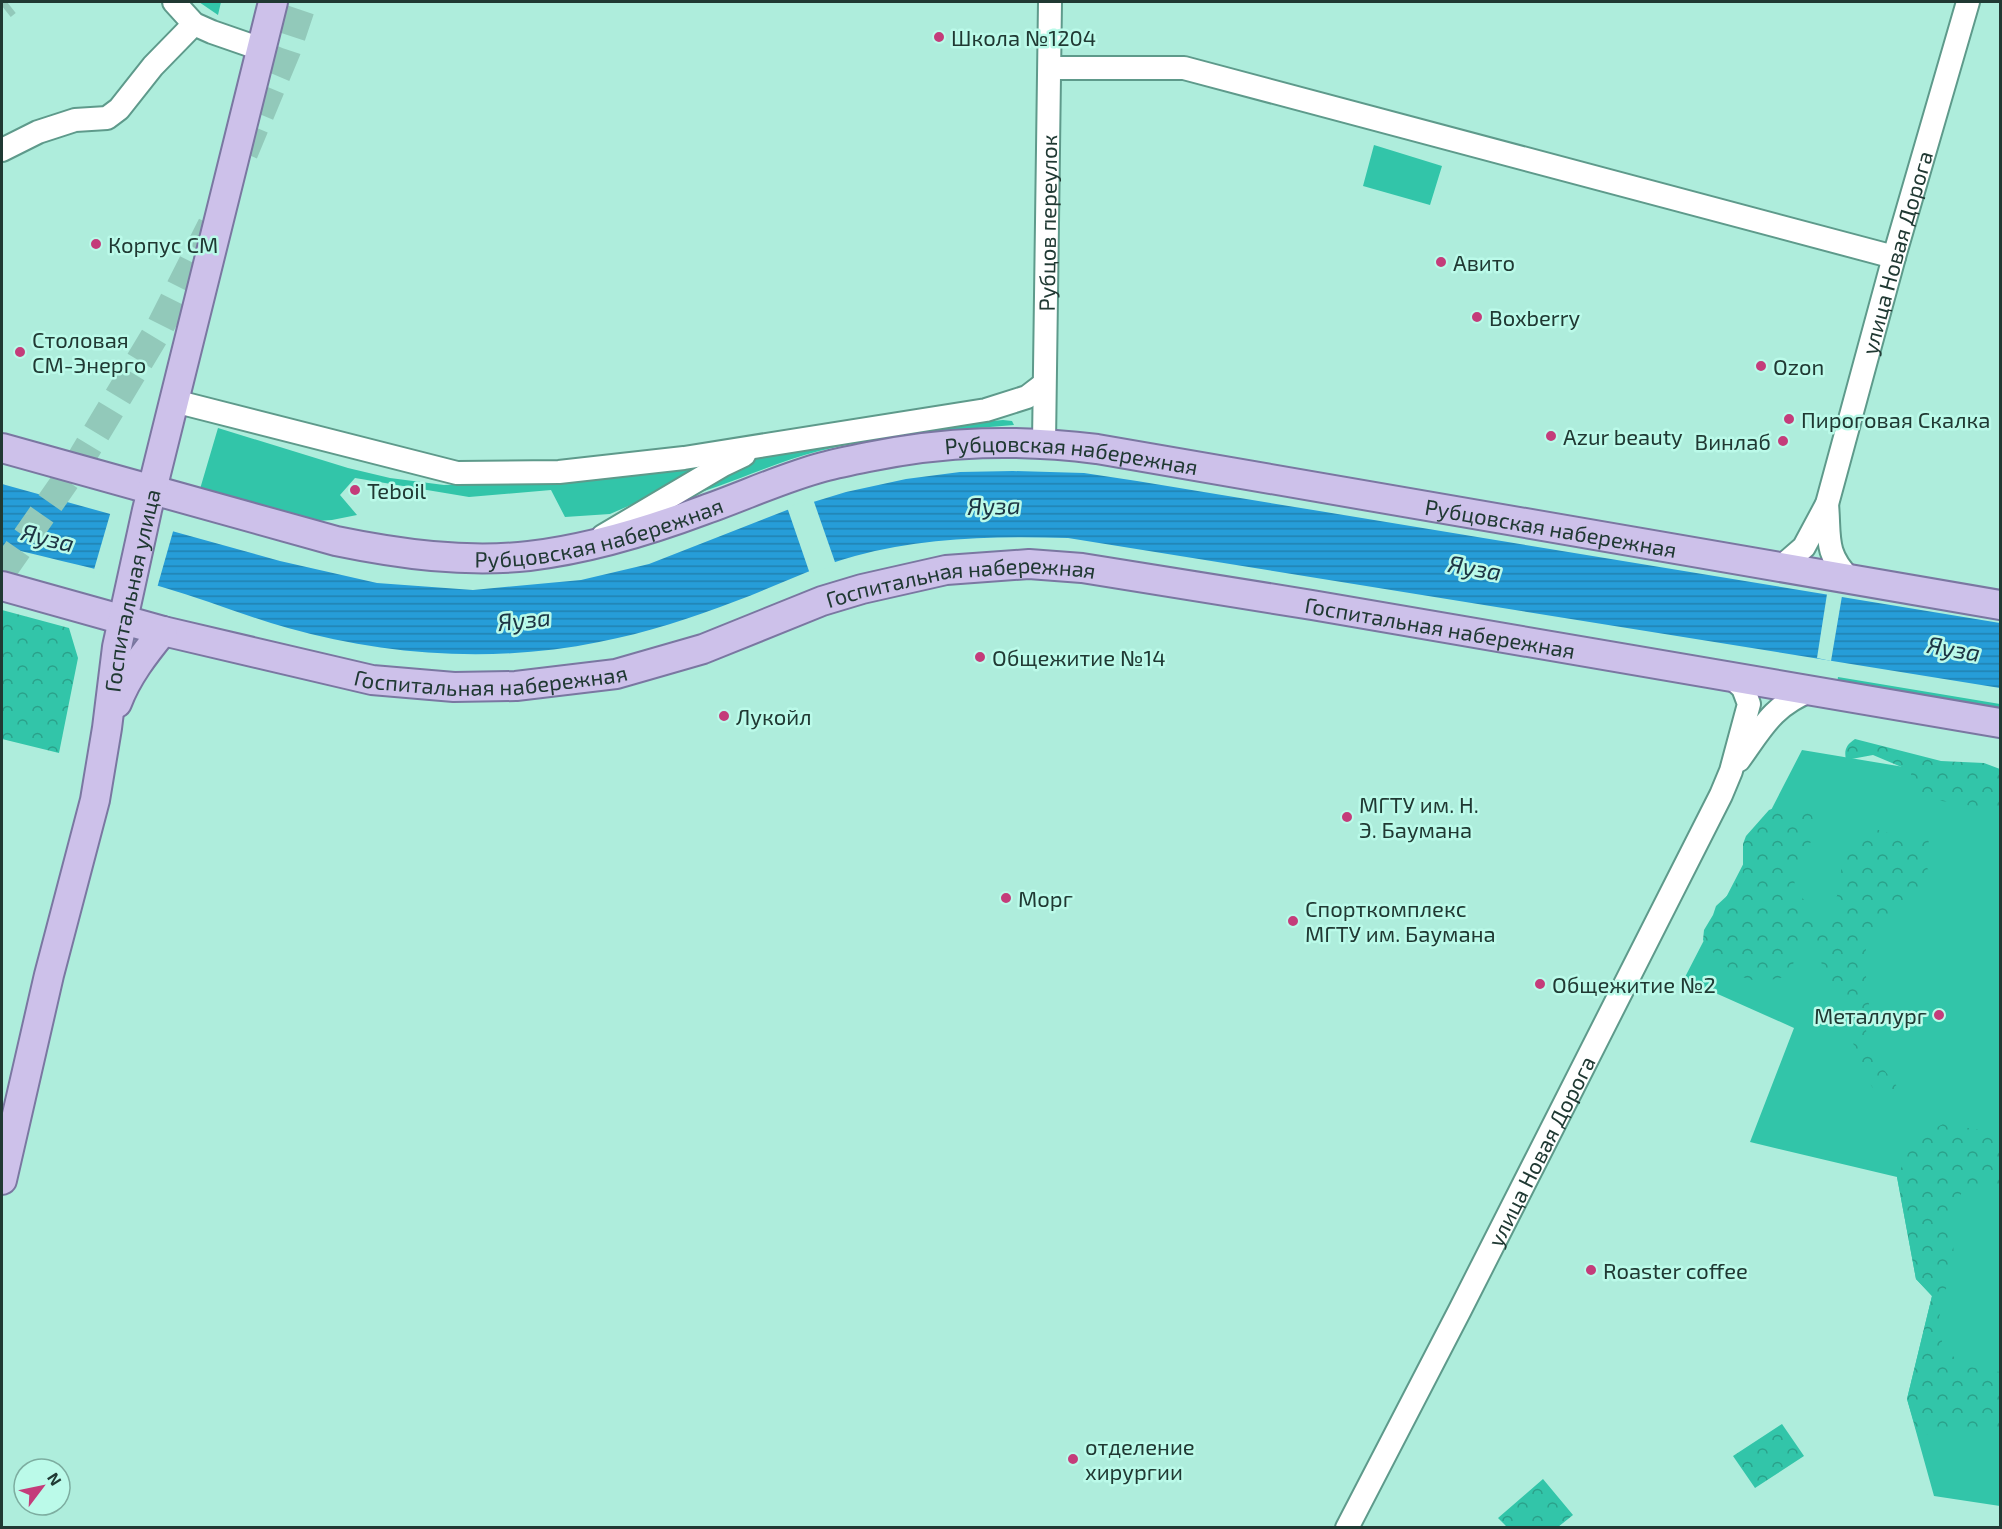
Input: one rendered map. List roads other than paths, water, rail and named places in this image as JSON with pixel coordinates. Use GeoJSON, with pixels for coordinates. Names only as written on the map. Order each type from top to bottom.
{"type":"FeatureCollection","features":[{"type":"Feature","properties":{"kind":"main road","name":"Госпитальная улица"},"geometry":{"type":"LineString","coordinates":[[2,1180],[49,975],[94,800],[125,607],[186,348],[273,2]]}},
{"type":"Feature","properties":{"kind":"main road","name":"Рубцовская набережная"},"geometry":{"type":"LineString","coordinates":[[2,448],[150,500],[379,550],[459,558],[528,556],[587,546],[627,536],[693,514],[825,466],[897,451],[938,445],[1044,442],[1097,449],[2001,605]]}},
{"type":"Feature","properties":{"kind":"main road","name":"Госпитальная набережная"},"geometry":{"type":"LineString","coordinates":[[2,586],[125,607],[163,631],[372,680],[454,687],[516,686],[616,674],[703,650],[822,602],[873,587],[946,570],[1029,564],[1093,570],[2001,723]]}},
{"type":"Feature","properties":{"kind":"main road"},"geometry":{"type":"LineString","coordinates":[[107,728],[121,692],[143,655],[163,631]]}},
{"type":"Feature","properties":{"kind":"street"},"geometry":{"type":"LineString","coordinates":[[174,2],[194,24],[261,50]]}},
{"type":"Feature","properties":{"kind":"street","name":"Рубцов переулок"},"geometry":{"type":"LineString","coordinates":[[1044,442],[1050,2]]}},
{"type":"Feature","properties":{"kind":"street","name":"улица Новая Дорога"},"geometry":{"type":"LineString","coordinates":[[1781,567],[1804,547],[1827,504],[1894,257],[1968,2]]}},
{"type":"Feature","properties":{"kind":"street"},"geometry":{"type":"LineString","coordinates":[[2,150],[38,132],[75,120],[107,118],[119,109],[153,66],[194,24]]}},
{"type":"Feature","properties":{"kind":"street"},"geometry":{"type":"LineString","coordinates":[[1050,68],[1184,68],[1894,257]]}},
{"type":"Feature","properties":{"kind":"street"},"geometry":{"type":"LineString","coordinates":[[174,401],[457,473],[559,472],[684,458],[986,410],[1027,397],[1044,384]]}},
{"type":"Feature","properties":{"kind":"street"},"geometry":{"type":"LineString","coordinates":[[940,417],[1011,442]]}},
{"type":"Feature","properties":{"kind":"street"},"geometry":{"type":"LineString","coordinates":[[587,546],[735,458],[782,442]]}},
{"type":"Feature","properties":{"kind":"street","name":"улица Новая Дорога"},"geometry":{"type":"LineString","coordinates":[[1827,504],[1830,550],[1839,568],[1849,578]]}},
{"type":"Feature","properties":{"kind":"street","name":"улица Новая Дорога"},"geometry":{"type":"LineString","coordinates":[[1730,676],[1743,688],[1749,704],[1731,771]]}},
{"type":"Feature","properties":{"kind":"street","name":"улица Новая Дорога"},"geometry":{"type":"LineString","coordinates":[[1347,1527],[1650,937],[1731,771],[1771,714],[1786,702],[1812,690]]}},
{"type":"Feature","properties":{"kind":"water","name":"Яуза"},"geometry":{"type":"Polygon","coordinates":[[[960,472],[1084,473],[1137,481],[2000,623],[2000,688],[1068,538],[961,539],[881,550],[825,566],[703,613],[634,634],[560,649],[482,654],[403,650],[326,638],[142,581],[2,546],[2,484],[280,561],[377,583],[473,590],[581,580],[649,564],[787,510],[846,492],[906,479],[960,472]]]}},
{"type":"Feature","properties":{"kind":"tunnel"},"geometry":{"type":"LineString","coordinates":[[2,6],[7,2]]}},
{"type":"Feature","properties":{"kind":"tunnel"},"geometry":{"type":"LineString","coordinates":[[244,153],[287,50],[303,2]]}},
{"type":"Feature","properties":{"kind":"tunnel"},"geometry":{"type":"LineString","coordinates":[[2,572],[82,457],[160,327],[213,222]]}},
{"type":"Feature","properties":{"kind":"place","name":"Школа №1204"},"geometry":{"type":"Point","coordinates":[939,37]}},
{"type":"Feature","properties":{"kind":"place","name":"Корпус СМ"},"geometry":{"type":"Point","coordinates":[96,244]}},
{"type":"Feature","properties":{"kind":"place","name":"Авито"},"geometry":{"type":"Point","coordinates":[1441,262]}},
{"type":"Feature","properties":{"kind":"place","name":"Boxberry"},"geometry":{"type":"Point","coordinates":[1477,317]}},
{"type":"Feature","properties":{"kind":"place","name":"Столовая СМ-Энерго"},"geometry":{"type":"Point","coordinates":[20,352]}},
{"type":"Feature","properties":{"kind":"place","name":"Ozon"},"geometry":{"type":"Point","coordinates":[1761,366]}},
{"type":"Feature","properties":{"kind":"place","name":"Пироговая Скалка"},"geometry":{"type":"Point","coordinates":[1789,419]}},
{"type":"Feature","properties":{"kind":"place","name":"Azur beauty"},"geometry":{"type":"Point","coordinates":[1551,436]}},
{"type":"Feature","properties":{"kind":"place","name":"Винлаб"},"geometry":{"type":"Point","coordinates":[1783,441]}},
{"type":"Feature","properties":{"kind":"place","name":"Teboil"},"geometry":{"type":"Point","coordinates":[355,490]}},
{"type":"Feature","properties":{"kind":"place","name":"Общежитие №14"},"geometry":{"type":"Point","coordinates":[980,657]}},
{"type":"Feature","properties":{"kind":"place","name":"Лукойл"},"geometry":{"type":"Point","coordinates":[724,716]}},
{"type":"Feature","properties":{"kind":"place","name":"МГТУ им. Н. Э. Баумана"},"geometry":{"type":"Point","coordinates":[1347,817]}},
{"type":"Feature","properties":{"kind":"place","name":"Морг"},"geometry":{"type":"Point","coordinates":[1006,898]}},
{"type":"Feature","properties":{"kind":"place","name":"Спорткомплекс МГТУ им. Баумана"},"geometry":{"type":"Point","coordinates":[1293,921]}},
{"type":"Feature","properties":{"kind":"place","name":"Общежитие №2"},"geometry":{"type":"Point","coordinates":[1540,984]}},
{"type":"Feature","properties":{"kind":"place","name":"Металлург"},"geometry":{"type":"Point","coordinates":[1939,1015]}},
{"type":"Feature","properties":{"kind":"place","name":"Roaster coffee"},"geometry":{"type":"Point","coordinates":[1591,1270]}},
{"type":"Feature","properties":{"kind":"place","name":"отделение хирургии"},"geometry":{"type":"Point","coordinates":[1073,1459]}}]}
